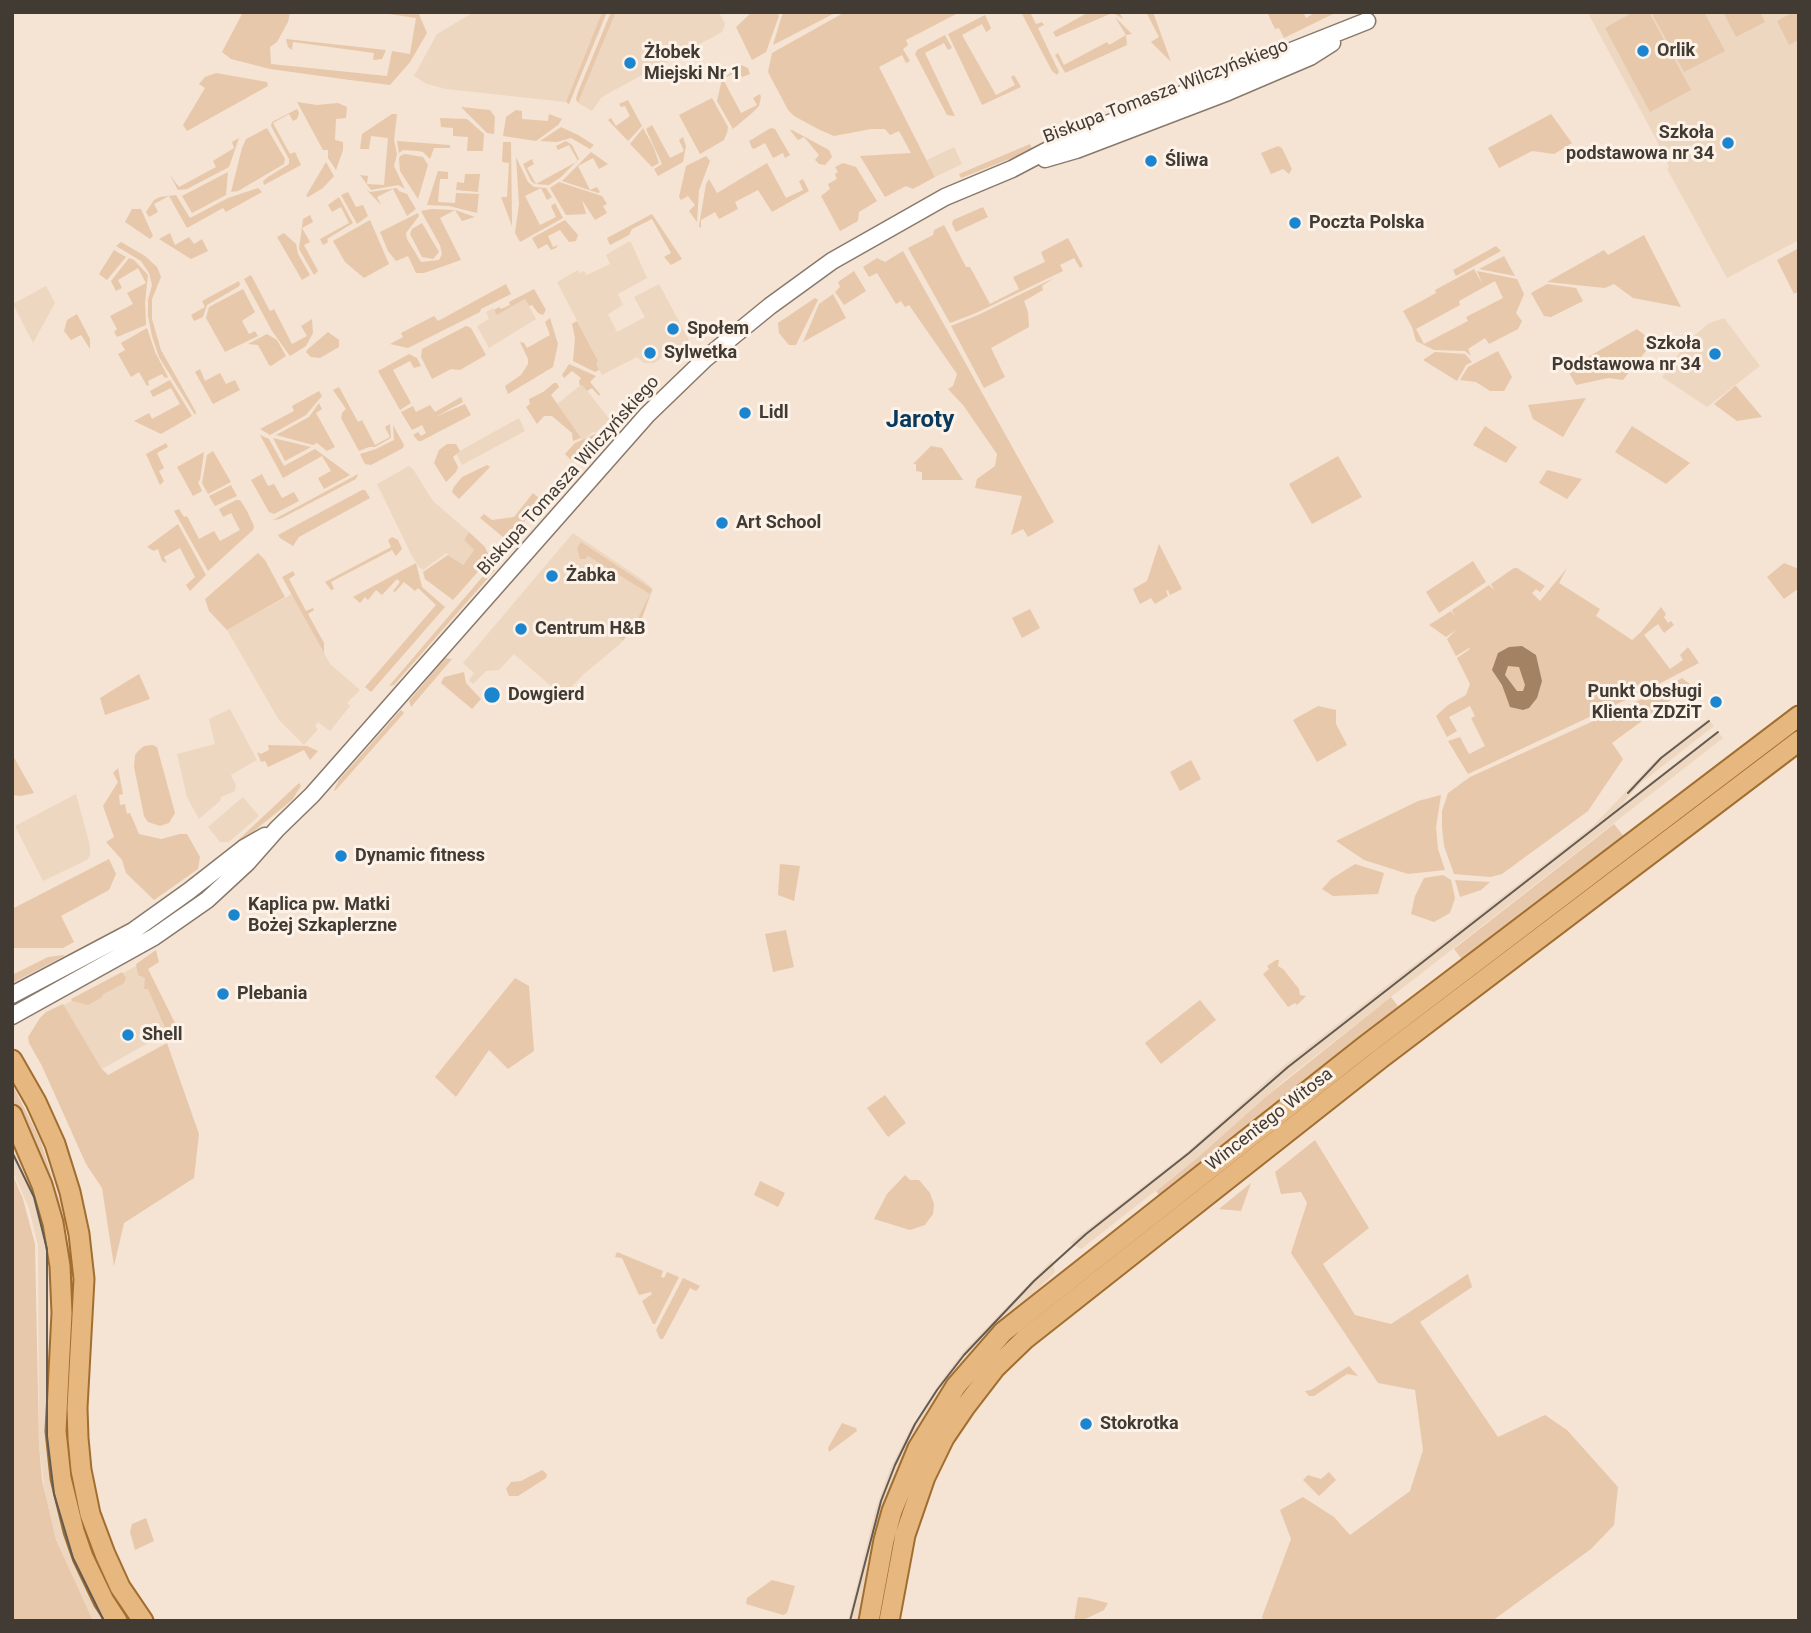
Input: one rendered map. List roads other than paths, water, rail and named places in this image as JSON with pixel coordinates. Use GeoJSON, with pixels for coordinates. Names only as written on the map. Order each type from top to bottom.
{"type":"FeatureCollection","features":[{"type":"Feature","properties":{"kind":"main road","name":"Wincentego Witosa"},"geometry":{"type":"LineString","coordinates":[[869,1621],[886,1530],[918,1448],[956,1386],[1003,1332],[1375,1038],[1799,716]]}},
{"type":"Feature","properties":{"kind":"main road","name":"Wincentego Witosa"},"geometry":{"type":"LineString","coordinates":[[889,1621],[905,1535],[925,1477],[944,1438],[965,1407],[995,1368],[1024,1339],[1402,1041],[1799,741]]}},
{"type":"Feature","properties":{"kind":"main road"},"geometry":{"type":"LineString","coordinates":[[12,1060],[36,1102],[55,1144],[70,1192],[79,1234],[84,1279],[77,1408],[78,1438],[81,1471],[90,1514],[104,1554],[120,1587],[143,1621]]}},
{"type":"Feature","properties":{"kind":"main road"},"geometry":{"type":"LineString","coordinates":[[12,1115],[42,1185],[53,1223],[60,1266],[62,1313],[56,1431],[61,1478],[83,1557],[117,1621]]}},
{"type":"Feature","properties":{"kind":"street","name":"Biskupa Tomasza Wilczyńskiego"},"geometry":{"type":"LineString","coordinates":[[12,1016],[154,937],[229,881],[312,794],[601,466],[674,388],[770,306],[832,261],[945,197],[1012,169],[1076,150],[1228,92],[1310,57],[1382,12]]}},
{"type":"Feature","properties":{"kind":"street","name":"Biskupa Tomasza Wilczyńskiego"},"geometry":{"type":"LineString","coordinates":[[12,995],[133,931],[244,848],[277,829]]}},
{"type":"Feature","properties":{"kind":"tram line"},"geometry":{"type":"LineString","coordinates":[[1628,793],[1661,758],[1709,721]]}},
{"type":"Feature","properties":{"kind":"tram line"},"geometry":{"type":"LineString","coordinates":[[850,1621],[881,1501],[915,1424],[964,1355],[1034,1281],[1086,1234],[1189,1153],[1288,1067],[1718,732]]}},
{"type":"Feature","properties":{"kind":"tram line"},"geometry":{"type":"LineString","coordinates":[[12,1152],[34,1197],[47,1249],[47,1436],[54,1494],[73,1558],[104,1621]]}},
{"type":"Feature","properties":{"kind":"place","name":"Orlik"},"geometry":{"type":"Point","coordinates":[1643,51]}},
{"type":"Feature","properties":{"kind":"place","name":"Żłobek Miejski Nr 1"},"geometry":{"type":"Point","coordinates":[630,63]}},
{"type":"Feature","properties":{"kind":"place","name":"Szkoła podstawowa nr 34"},"geometry":{"type":"Point","coordinates":[1728,143]}},
{"type":"Feature","properties":{"kind":"place","name":"Śliwa"},"geometry":{"type":"Point","coordinates":[1151,161]}},
{"type":"Feature","properties":{"kind":"place","name":"Poczta Polska"},"geometry":{"type":"Point","coordinates":[1295,223]}},
{"type":"Feature","properties":{"kind":"place","name":"Społem"},"geometry":{"type":"Point","coordinates":[673,329]}},
{"type":"Feature","properties":{"kind":"place","name":"Sylwetka"},"geometry":{"type":"Point","coordinates":[650,353]}},
{"type":"Feature","properties":{"kind":"place","name":"Szkoła Podstawowa nr 34"},"geometry":{"type":"Point","coordinates":[1715,354]}},
{"type":"Feature","properties":{"kind":"place","name":"Lidl"},"geometry":{"type":"Point","coordinates":[745,413]}},
{"type":"Feature","properties":{"kind":"place","name":"Art School"},"geometry":{"type":"Point","coordinates":[722,523]}},
{"type":"Feature","properties":{"kind":"place","name":"Żabka"},"geometry":{"type":"Point","coordinates":[552,576]}},
{"type":"Feature","properties":{"kind":"place","name":"Centrum H&B"},"geometry":{"type":"Point","coordinates":[521,629]}},
{"type":"Feature","properties":{"kind":"place","name":"Dowgierd"},"geometry":{"type":"Point","coordinates":[492,695]}},
{"type":"Feature","properties":{"kind":"place","name":"Punkt Obsługi Klienta ZDZiT"},"geometry":{"type":"Point","coordinates":[1716,702]}},
{"type":"Feature","properties":{"kind":"place","name":"Dynamic fitness"},"geometry":{"type":"Point","coordinates":[341,856]}},
{"type":"Feature","properties":{"kind":"place","name":"Kaplica pw. Matki Bożej Szkaplerzne"},"geometry":{"type":"Point","coordinates":[234,915]}},
{"type":"Feature","properties":{"kind":"place","name":"Plebania"},"geometry":{"type":"Point","coordinates":[223,994]}},
{"type":"Feature","properties":{"kind":"place","name":"Shell"},"geometry":{"type":"Point","coordinates":[128,1035]}},
{"type":"Feature","properties":{"kind":"place","name":"Stokrotka"},"geometry":{"type":"Point","coordinates":[1086,1424]}},
{"type":"Feature","properties":{"kind":"district","name":"Jaroty"},"geometry":{"type":"Point","coordinates":[920,421]}}]}
